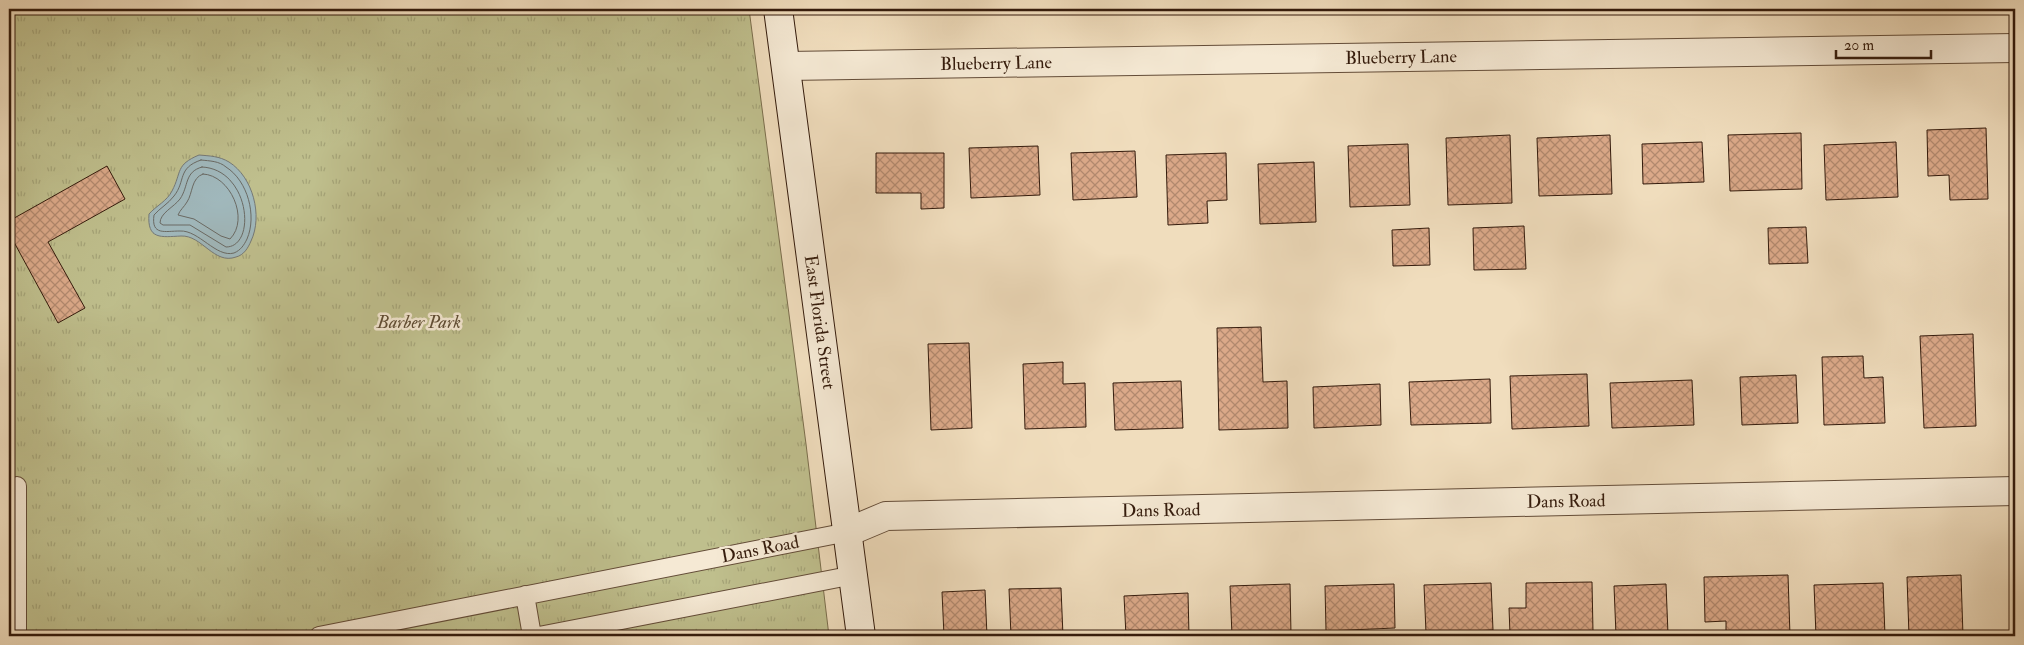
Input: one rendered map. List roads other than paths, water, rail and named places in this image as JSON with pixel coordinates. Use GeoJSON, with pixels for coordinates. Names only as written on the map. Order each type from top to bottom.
{"type":"FeatureCollection","features":[{"type":"Feature","properties":{"kind":"street","name":"East Florida Street"},"geometry":{"type":"LineString","coordinates":[[778,9],[861,636]]}},
{"type":"Feature","properties":{"kind":"street","name":"Blueberry Lane"},"geometry":{"type":"LineString","coordinates":[[787,66],[2015,48]]}},
{"type":"Feature","properties":{"kind":"street","name":"Dans Road"},"geometry":{"type":"LineString","coordinates":[[848,532],[886,516],[2015,491]]}},
{"type":"Feature","properties":{"kind":"lane"},"geometry":{"type":"LineString","coordinates":[[17,486],[18,636]]}},
{"type":"Feature","properties":{"kind":"lane","name":"Dans Road"},"geometry":{"type":"LineString","coordinates":[[319,636],[848,532]]}},
{"type":"Feature","properties":{"kind":"lane"},"geometry":{"type":"LineString","coordinates":[[539,636],[854,575]]}},
{"type":"Feature","properties":{"kind":"lane"},"geometry":{"type":"LineString","coordinates":[[525,595],[532,636]]}},
{"type":"Feature","properties":{"kind":"water"},"geometry":{"type":"Polygon","coordinates":[[[199,155],[218,157],[229,162],[244,177],[250,187],[256,209],[256,220],[251,241],[247,249],[239,256],[221,257],[188,237],[157,235],[150,229],[149,214],[170,195],[180,170],[186,162],[199,155]]]}},
{"type":"Feature","properties":{"kind":"park label","name":"Barber Park"},"geometry":{"type":"Point","coordinates":[419,322]}}]}
